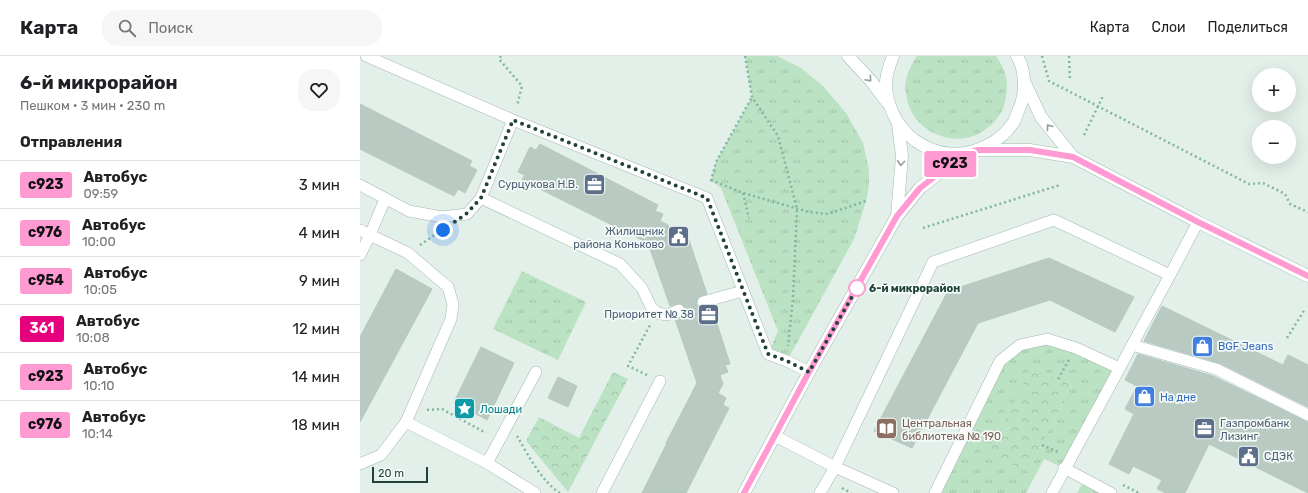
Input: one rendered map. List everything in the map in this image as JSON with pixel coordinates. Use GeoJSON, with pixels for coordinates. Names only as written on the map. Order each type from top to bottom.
{"type":"FeatureCollection","features":[{"type":"Feature","properties":{"kind":"main road"},"geometry":{"type":"LineString","coordinates":[[848,56],[871,81],[889,104],[898,124],[902,156],[897,216]]}},
{"type":"Feature","properties":{"kind":"main road"},"geometry":{"type":"LineString","coordinates":[[889,104],[886,87],[888,70],[893,56]]}},
{"type":"Feature","properties":{"kind":"main road"},"geometry":{"type":"LineString","coordinates":[[1019,57],[1024,79],[1042,116],[1073,157]]}},
{"type":"Feature","properties":{"kind":"main road"},"geometry":{"type":"LineString","coordinates":[[898,124],[911,138],[927,148],[945,154],[964,154],[978,150],[998,139],[1013,123],[1022,102],[1024,79]]}},
{"type":"Feature","properties":{"kind":"main road"},"geometry":{"type":"LineString","coordinates":[[978,150],[1030,150],[1073,157],[1198,222],[1308,276]]}},
{"type":"Feature","properties":{"kind":"main road"},"geometry":{"type":"LineString","coordinates":[[744,493],[809,372],[897,216],[920,188],[964,154]]}},
{"type":"Feature","properties":{"kind":"lane"},"geometry":{"type":"LineString","coordinates":[[366,56],[513,120],[707,198],[768,354],[787,361],[809,372]]}},
{"type":"Feature","properties":{"kind":"lane"},"geometry":{"type":"LineString","coordinates":[[360,185],[409,211],[442,217],[466,214],[481,198],[513,120]]}},
{"type":"Feature","properties":{"kind":"lane"},"geometry":{"type":"LineString","coordinates":[[481,198],[620,264],[642,288],[650,307],[657,313],[667,315],[679,310]]}},
{"type":"Feature","properties":{"kind":"lane"},"geometry":{"type":"LineString","coordinates":[[360,255],[365,232],[385,199]]}},
{"type":"Feature","properties":{"kind":"lane"},"geometry":{"type":"LineString","coordinates":[[820,493],[835,467],[933,262],[1054,220],[1170,275]]}},
{"type":"Feature","properties":{"kind":"lane"},"geometry":{"type":"LineString","coordinates":[[1052,493],[1064,468],[1198,222]]}},
{"type":"Feature","properties":{"kind":"lane"},"geometry":{"type":"LineString","coordinates":[[360,464],[381,455],[406,422],[451,319],[453,304],[448,287],[408,253],[365,232]]}},
{"type":"Feature","properties":{"kind":"lane"},"geometry":{"type":"LineString","coordinates":[[703,302],[743,290]]}},
{"type":"Feature","properties":{"kind":"lane"},"geometry":{"type":"LineString","coordinates":[[935,493],[1000,361],[1020,345],[1047,339],[1076,348],[1119,368]]}},
{"type":"Feature","properties":{"kind":"lane"},"geometry":{"type":"LineString","coordinates":[[1132,345],[1216,369],[1308,415]]}},
{"type":"Feature","properties":{"kind":"lane"},"geometry":{"type":"LineString","coordinates":[[486,463],[536,372]]}},
{"type":"Feature","properties":{"kind":"lane"},"geometry":{"type":"LineString","coordinates":[[602,493],[660,382]]}},
{"type":"Feature","properties":{"kind":"lane"},"geometry":{"type":"LineString","coordinates":[[406,422],[486,463],[535,493]]}},
{"type":"Feature","properties":{"kind":"lane"},"geometry":{"type":"LineString","coordinates":[[775,436],[835,467],[893,493]]}},
{"type":"Feature","properties":{"kind":"lane"},"geometry":{"type":"LineString","coordinates":[[1064,468],[1112,493]]}},
{"type":"Feature","properties":{"kind":"path"},"geometry":{"type":"LineString","coordinates":[[501,56],[500,59],[522,86],[513,120]]}},
{"type":"Feature","properties":{"kind":"path"},"geometry":{"type":"LineString","coordinates":[[745,56],[752,97],[778,136],[797,209],[793,298],[787,361]]}},
{"type":"Feature","properties":{"kind":"path"},"geometry":{"type":"LineString","coordinates":[[1042,56],[1049,81],[1249,184],[1263,183],[1285,194],[1290,204],[1308,212]]}},
{"type":"Feature","properties":{"kind":"path"},"geometry":{"type":"LineString","coordinates":[[1069,56],[1070,81]]}},
{"type":"Feature","properties":{"kind":"path"},"geometry":{"type":"LineString","coordinates":[[1084,135],[1103,96]]}},
{"type":"Feature","properties":{"kind":"path"},"geometry":{"type":"LineString","coordinates":[[752,97],[716,162],[711,180],[743,193],[809,212],[828,214],[866,202]]}},
{"type":"Feature","properties":{"kind":"path"},"geometry":{"type":"LineString","coordinates":[[923,228],[1060,185]]}},
{"type":"Feature","properties":{"kind":"path"},"geometry":{"type":"LineString","coordinates":[[743,193],[749,218]]}},
{"type":"Feature","properties":{"kind":"path"},"geometry":{"type":"LineString","coordinates":[[408,253],[440,232]]}},
{"type":"Feature","properties":{"kind":"path"},"geometry":{"type":"LineString","coordinates":[[1287,338],[1305,309]]}},
{"type":"Feature","properties":{"kind":"path"},"geometry":{"type":"LineString","coordinates":[[644,336],[628,366],[660,382]]}},
{"type":"Feature","properties":{"kind":"path"},"geometry":{"type":"LineString","coordinates":[[1058,379],[1076,348]]}},
{"type":"Feature","properties":{"kind":"path"},"geometry":{"type":"LineString","coordinates":[[516,435],[551,488],[560,493]]}},
{"type":"Feature","properties":{"kind":"green space"},"geometry":{"type":"Polygon","coordinates":[[[745,56],[777,56],[801,68],[823,86],[846,113],[863,143],[869,170],[869,185],[866,201],[854,239],[787,361],[768,354],[778,331],[721,188],[711,180],[716,162],[752,97],[745,56]]]}},
{"type":"Feature","properties":{"kind":"green space"},"geometry":{"type":"Polygon","coordinates":[[[917,56],[996,56],[1005,73],[1007,89],[1004,106],[996,120],[977,135],[965,138],[954,139],[943,137],[924,127],[916,119],[911,110],[905,88],[908,74],[917,56]]]}},
{"type":"Feature","properties":{"kind":"green space"},"geometry":{"type":"Polygon","coordinates":[[[522,271],[586,302],[558,360],[493,329],[522,271]]]}},
{"type":"Feature","properties":{"kind":"green space"},"geometry":{"type":"Polygon","coordinates":[[[1047,339],[1119,368],[1064,468],[1044,459],[1026,493],[935,493],[1000,361],[1020,345],[1047,339]],[[1032,366],[1028,472],[1071,385],[1032,366]]]}},
{"type":"Feature","properties":{"kind":"green space"},"geometry":{"type":"Polygon","coordinates":[[[1032,366],[1071,385],[1028,472],[989,453],[1032,366]]]}},
{"type":"Feature","properties":{"kind":"green space"},"geometry":{"type":"Polygon","coordinates":[[[613,372],[628,379],[568,492],[526,441],[539,417],[579,438],[613,372]]]}},
{"type":"Feature","properties":{"kind":"green space"},"geometry":{"type":"Polygon","coordinates":[[[1085,479],[1111,493],[1077,493],[1085,479]]]}},
{"type":"Feature","properties":{"kind":"building"},"geometry":{"type":"Polygon","coordinates":[[[360,104],[472,161],[469,166],[477,170],[465,193],[458,189],[454,196],[360,149],[360,104]]]}},
{"type":"Feature","properties":{"kind":"building"},"geometry":{"type":"Polygon","coordinates":[[[540,144],[658,205],[655,211],[663,214],[660,221],[668,225],[671,234],[680,231],[683,239],[688,237],[707,294],[698,297],[696,304],[702,309],[712,308],[730,364],[725,365],[728,372],[720,375],[723,384],[718,393],[726,398],[723,405],[729,408],[686,493],[642,493],[697,383],[675,319],[684,315],[686,311],[685,307],[680,303],[670,306],[648,243],[522,180],[525,175],[518,172],[530,147],[536,150],[540,144]]]}},
{"type":"Feature","properties":{"kind":"building"},"geometry":{"type":"Polygon","coordinates":[[[1049,258],[1134,297],[1115,332],[1050,300],[978,323],[912,448],[874,431],[948,291],[1049,258]]]}},
{"type":"Feature","properties":{"kind":"building"},"geometry":{"type":"Polygon","coordinates":[[[396,269],[432,289],[360,422],[360,337],[396,269]]]}},
{"type":"Feature","properties":{"kind":"building"},"geometry":{"type":"Polygon","coordinates":[[[1162,306],[1283,365],[1288,355],[1308,365],[1308,407],[1219,363],[1144,341],[1162,306]]]}},
{"type":"Feature","properties":{"kind":"building"},"geometry":{"type":"Polygon","coordinates":[[[481,347],[514,363],[487,420],[454,402],[481,347]]]}},
{"type":"Feature","properties":{"kind":"building"},"geometry":{"type":"Polygon","coordinates":[[[1138,354],[1213,376],[1308,422],[1308,493],[1209,444],[1185,493],[1166,493],[1157,489],[1162,480],[1133,466],[1129,474],[1109,464],[1134,414],[1125,409],[1137,386],[1125,380],[1138,354]]]}},
{"type":"Feature","properties":{"kind":"building"},"geometry":{"type":"Polygon","coordinates":[[[558,377],[577,386],[568,407],[548,398],[558,377]]]}},
{"type":"Feature","properties":{"kind":"bus line","name":"с923"},"geometry":{"type":"LineString","coordinates":[[744,493],[809,372],[897,216],[920,188],[964,154],[978,150],[1030,150],[1073,157],[1198,222],[1308,276]]}},
{"type":"Feature","properties":{"kind":"place","name":"Сурцукова Н.В."},"geometry":{"type":"Point","coordinates":[594,184]}},
{"type":"Feature","properties":{"kind":"place","name":"Жилищник района Коньково"},"geometry":{"type":"Point","coordinates":[679,237]}},
{"type":"Feature","properties":{"kind":"place","name":"6-й микрорайон"},"geometry":{"type":"Point","coordinates":[857,288]}},
{"type":"Feature","properties":{"kind":"place","name":"Приоритет № 38"},"geometry":{"type":"Point","coordinates":[709,314]}},
{"type":"Feature","properties":{"kind":"place","name":"BGF Jeans"},"geometry":{"type":"Point","coordinates":[1202,346]}},
{"type":"Feature","properties":{"kind":"place","name":"На дне"},"geometry":{"type":"Point","coordinates":[1144,397]}},
{"type":"Feature","properties":{"kind":"place","name":"Лошади"},"geometry":{"type":"Point","coordinates":[465,409]}},
{"type":"Feature","properties":{"kind":"place","name":"Центральная библиотека № 190"},"geometry":{"type":"Point","coordinates":[886,429]}},
{"type":"Feature","properties":{"kind":"place","name":"Газпромбанк Лизинг"},"geometry":{"type":"Point","coordinates":[1205,429]}},
{"type":"Feature","properties":{"kind":"place","name":"СДЭК"},"geometry":{"type":"Point","coordinates":[1248,456]}},
{"type":"Feature","properties":{"kind":"route"},"geometry":{"type":"LineString","coordinates":[[443,230],[466,214],[481,198],[513,120],[707,198],[768,354],[787,361],[809,372],[857,288]]}}]}
